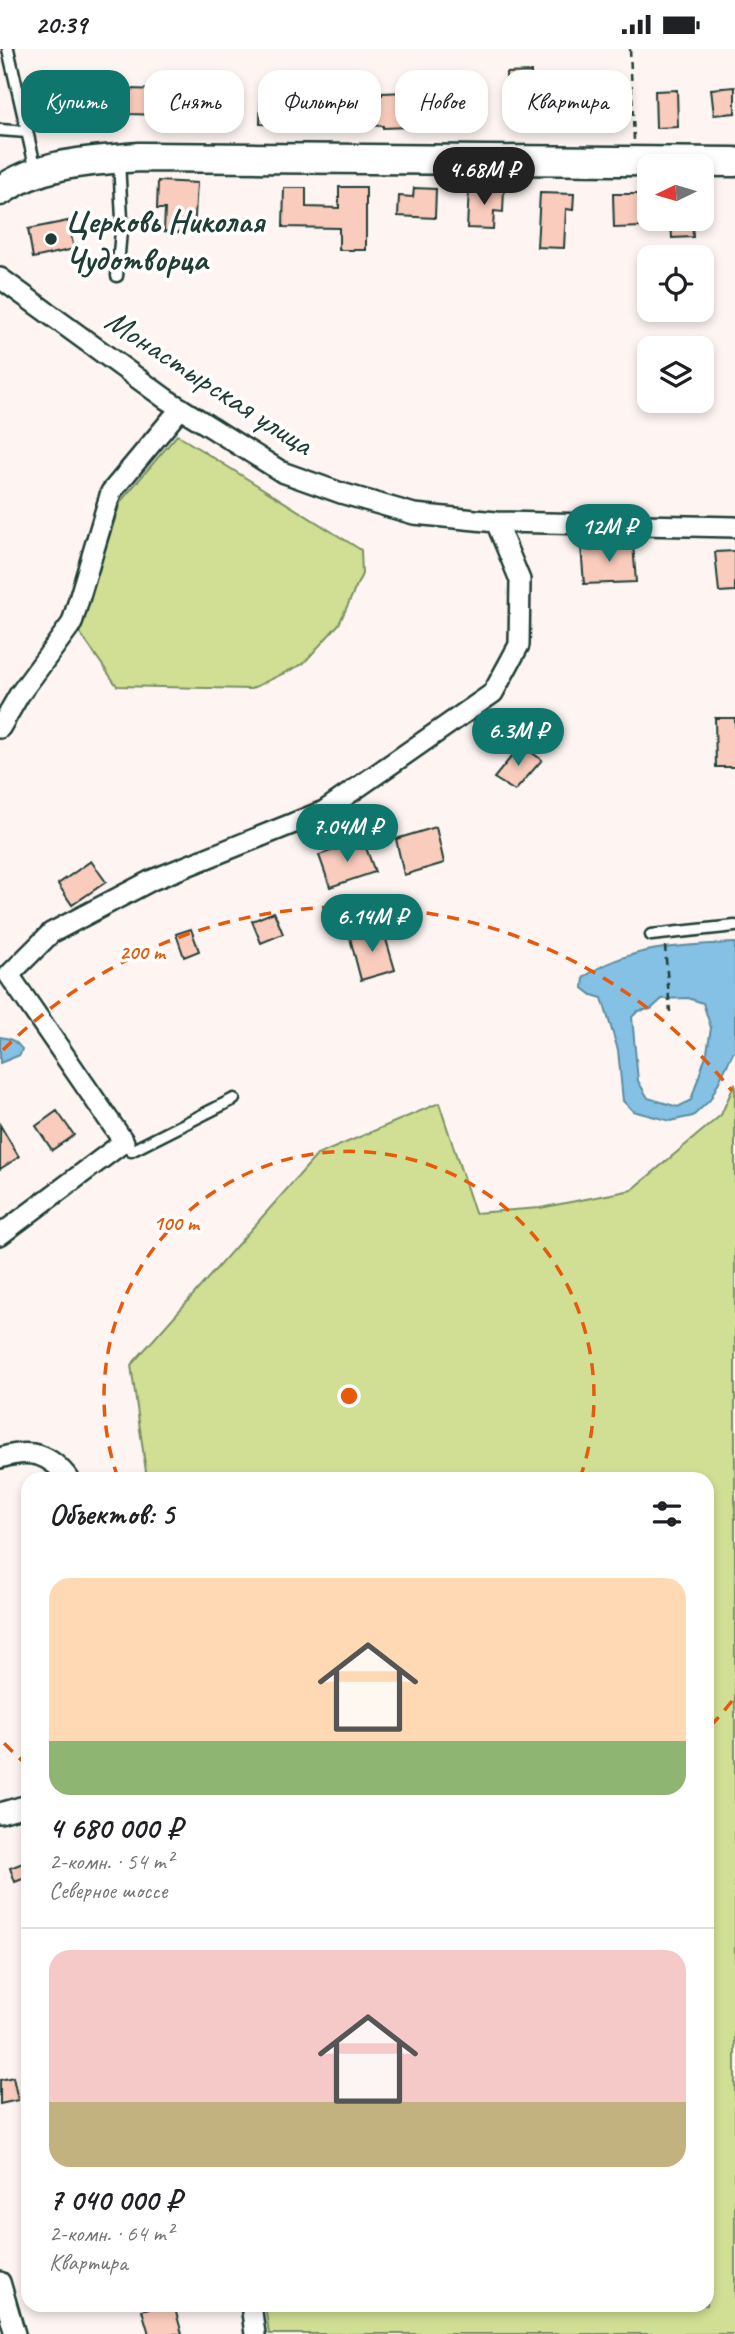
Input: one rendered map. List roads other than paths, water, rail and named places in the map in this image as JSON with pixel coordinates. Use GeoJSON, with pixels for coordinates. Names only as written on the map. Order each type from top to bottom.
{"type":"FeatureCollection","features":[{"type":"Feature","properties":{"kind":"main road"},"geometry":{"type":"LineString","coordinates":[[0,191],[36,171],[77,162],[118,159],[735,162]]}},
{"type":"Feature","properties":{"kind":"street","name":"Монастырская улица"},"geometry":{"type":"LineString","coordinates":[[0,278],[181,408],[282,472],[341,493],[414,514],[496,522],[735,527]]}},
{"type":"Feature","properties":{"kind":"street"},"geometry":{"type":"LineString","coordinates":[[0,728],[19,695],[72,623],[111,492],[181,408]]}},
{"type":"Feature","properties":{"kind":"street"},"geometry":{"type":"LineString","coordinates":[[0,1235],[124,1142],[9,975],[51,933],[141,885],[324,811],[493,693],[519,645],[520,580],[496,522]]}},
{"type":"Feature","properties":{"kind":"street"},"geometry":{"type":"LineString","coordinates":[[0,1458],[36,1453],[57,1462],[64,1472]]}},
{"type":"Feature","properties":{"kind":"street"},"geometry":{"type":"LineString","coordinates":[[0,1813],[21,1807]]}},
{"type":"Feature","properties":{"kind":"street"},"geometry":{"type":"LineString","coordinates":[[0,2282],[15,2334]]}},
{"type":"Feature","properties":{"kind":"street"},"geometry":{"type":"LineString","coordinates":[[252,2312],[255,2334]]}},
{"type":"Feature","properties":{"kind":"lane"},"geometry":{"type":"LineString","coordinates":[[8,49],[21,106]]}},
{"type":"Feature","properties":{"kind":"lane"},"geometry":{"type":"LineString","coordinates":[[0,130],[21,132]]}},
{"type":"Feature","properties":{"kind":"lane"},"geometry":{"type":"LineString","coordinates":[[27,133],[36,171]]}},
{"type":"Feature","properties":{"kind":"lane"},"geometry":{"type":"LineString","coordinates":[[117,276],[122,220],[118,159]]}},
{"type":"Feature","properties":{"kind":"lane"},"geometry":{"type":"LineString","coordinates":[[651,935],[735,926]]}},
{"type":"Feature","properties":{"kind":"lane"},"geometry":{"type":"LineString","coordinates":[[124,1142],[131,1151],[234,1099]]}},
{"type":"Feature","properties":{"kind":"water"},"geometry":{"type":"Polygon","coordinates":[[[735,943],[735,1049],[710,1100],[693,1116],[670,1121],[633,1111],[623,1101],[618,1050],[602,998],[583,988],[584,977],[619,959],[638,953],[676,946],[735,943]],[[688,998],[662,999],[651,1009],[638,1011],[632,1017],[638,1081],[648,1098],[678,1107],[691,1100],[707,1052],[711,1028],[703,1003],[688,998]]]}},
{"type":"Feature","properties":{"kind":"water"},"geometry":{"type":"Polygon","coordinates":[[[0,1037],[17,1044],[22,1049],[20,1055],[0,1063],[0,1037]]]}},
{"type":"Feature","properties":{"kind":"place","name":"Церковь Николая Чудотворца"},"geometry":{"type":"Point","coordinates":[51,239]}}]}
